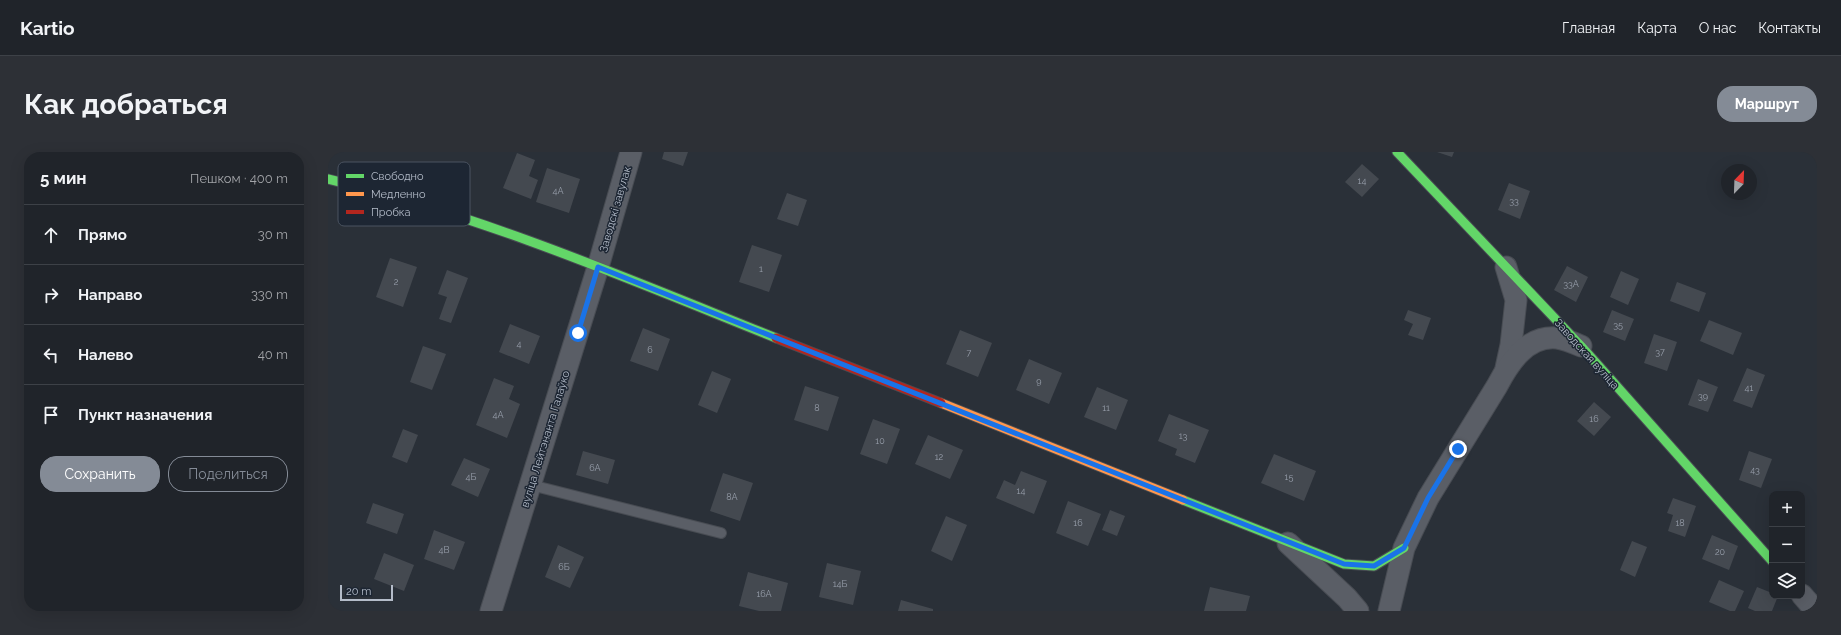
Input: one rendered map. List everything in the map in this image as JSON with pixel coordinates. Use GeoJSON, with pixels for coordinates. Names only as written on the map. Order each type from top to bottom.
{"type":"FeatureCollection","features":[{"type":"Feature","properties":{"kind":"street","name":"Заводскі завулак"},"geometry":{"type":"LineString","coordinates":[[598,267],[631,152]]}},
{"type":"Feature","properties":{"kind":"street","name":"Заводская вуліца"},"geometry":{"type":"LineString","coordinates":[[1397,152],[1581,346],[1769,558]]}},
{"type":"Feature","properties":{"kind":"street"},"geometry":{"type":"LineString","coordinates":[[328,179],[338,181]]}},
{"type":"Feature","properties":{"kind":"street"},"geometry":{"type":"LineString","coordinates":[[470,220],[598,267],[1344,564],[1374,566],[1404,548]]}},
{"type":"Feature","properties":{"kind":"street","name":"вуліца Лейтэнанта Галаўко"},"geometry":{"type":"LineString","coordinates":[[491,611],[598,267]]}},
{"type":"Feature","properties":{"kind":"street"},"geometry":{"type":"LineString","coordinates":[[1506,267],[1513,283],[1516,300],[1511,345],[1506,369]]}},
{"type":"Feature","properties":{"kind":"street"},"geometry":{"type":"LineString","coordinates":[[1389,611],[1404,548],[1428,498],[1506,369],[1518,354],[1531,344],[1546,338],[1558,338],[1581,346]]}},
{"type":"Feature","properties":{"kind":"street"},"geometry":{"type":"LineString","coordinates":[[1286,541],[1347,598],[1358,611]]}},
{"type":"Feature","properties":{"kind":"street"},"geometry":{"type":"LineString","coordinates":[[1805,598],[1816,611]]}},
{"type":"Feature","properties":{"kind":"lane"},"geometry":{"type":"LineString","coordinates":[[530,485],[721,533]]}},
{"type":"Feature","properties":{"kind":"building"},"geometry":{"type":"Polygon","coordinates":[[[664,152],[688,152],[683,166],[662,159],[664,152]]]}},
{"type":"Feature","properties":{"kind":"building"},"geometry":{"type":"Polygon","coordinates":[[[1437,152],[1454,152],[1452,157],[1437,152]]]}},
{"type":"Feature","properties":{"kind":"building"},"geometry":{"type":"Polygon","coordinates":[[[517,153],[535,160],[529,176],[538,180],[531,199],[503,188],[517,153]]]}},
{"type":"Feature","properties":{"kind":"building"},"geometry":{"type":"Polygon","coordinates":[[[1362,164],[1379,179],[1362,197],[1345,182],[1362,164]]]}},
{"type":"Feature","properties":{"kind":"building"},"geometry":{"type":"Polygon","coordinates":[[[547,168],[580,179],[569,213],[536,202],[547,168]]]}},
{"type":"Feature","properties":{"kind":"building"},"geometry":{"type":"Polygon","coordinates":[[[1509,183],[1530,191],[1520,219],[1498,210],[1509,183]]]}},
{"type":"Feature","properties":{"kind":"building"},"geometry":{"type":"Polygon","coordinates":[[[787,193],[807,200],[798,226],[777,219],[787,193]]]}},
{"type":"Feature","properties":{"kind":"building"},"geometry":{"type":"Polygon","coordinates":[[[752,245],[782,255],[769,292],[739,282],[752,245]]]}},
{"type":"Feature","properties":{"kind":"building"},"geometry":{"type":"Polygon","coordinates":[[[390,258],[417,267],[403,307],[376,297],[390,258]]]}},
{"type":"Feature","properties":{"kind":"building"},"geometry":{"type":"Polygon","coordinates":[[[1567,266],[1588,277],[1576,302],[1554,290],[1567,266]]]}},
{"type":"Feature","properties":{"kind":"building"},"geometry":{"type":"Polygon","coordinates":[[[447,270],[468,278],[451,323],[439,319],[447,297],[438,294],[447,270]]]}},
{"type":"Feature","properties":{"kind":"building"},"geometry":{"type":"Polygon","coordinates":[[[1621,271],[1639,279],[1628,305],[1610,297],[1621,271]]]}},
{"type":"Feature","properties":{"kind":"building"},"geometry":{"type":"Polygon","coordinates":[[[1677,282],[1706,293],[1699,312],[1670,301],[1677,282]]]}},
{"type":"Feature","properties":{"kind":"building"},"geometry":{"type":"Polygon","coordinates":[[[1408,310],[1431,318],[1423,340],[1408,335],[1413,324],[1404,320],[1408,310]]]}},
{"type":"Feature","properties":{"kind":"building"},"geometry":{"type":"Polygon","coordinates":[[[1612,310],[1634,319],[1625,341],[1603,332],[1612,310]]]}},
{"type":"Feature","properties":{"kind":"building"},"geometry":{"type":"Polygon","coordinates":[[[1709,320],[1742,333],[1733,355],[1700,341],[1709,320]]]}},
{"type":"Feature","properties":{"kind":"building"},"geometry":{"type":"Polygon","coordinates":[[[510,324],[540,336],[529,364],[499,352],[510,324]]]}},
{"type":"Feature","properties":{"kind":"building"},"geometry":{"type":"Polygon","coordinates":[[[643,328],[670,339],[658,371],[630,361],[643,328]]]}},
{"type":"Feature","properties":{"kind":"building"},"geometry":{"type":"Polygon","coordinates":[[[960,330],[992,343],[978,377],[946,364],[960,330]]]}},
{"type":"Feature","properties":{"kind":"building"},"geometry":{"type":"Polygon","coordinates":[[[1654,334],[1677,342],[1667,371],[1644,363],[1654,334]]]}},
{"type":"Feature","properties":{"kind":"building"},"geometry":{"type":"Polygon","coordinates":[[[423,346],[446,354],[432,390],[410,382],[423,346]]]}},
{"type":"Feature","properties":{"kind":"building"},"geometry":{"type":"Polygon","coordinates":[[[1029,359],[1062,373],[1049,404],[1016,390],[1029,359]]]}},
{"type":"Feature","properties":{"kind":"building"},"geometry":{"type":"Polygon","coordinates":[[[1747,368],[1765,375],[1752,408],[1733,401],[1747,368]]]}},
{"type":"Feature","properties":{"kind":"building"},"geometry":{"type":"Polygon","coordinates":[[[712,371],[731,379],[717,413],[698,405],[712,371]]]}},
{"type":"Feature","properties":{"kind":"building"},"geometry":{"type":"Polygon","coordinates":[[[494,378],[514,386],[509,399],[520,404],[507,438],[476,425],[494,378]]]}},
{"type":"Feature","properties":{"kind":"building"},"geometry":{"type":"Polygon","coordinates":[[[1698,379],[1718,387],[1708,412],[1688,405],[1698,379]]]}},
{"type":"Feature","properties":{"kind":"building"},"geometry":{"type":"Polygon","coordinates":[[[805,386],[839,397],[828,431],[794,420],[805,386]]]}},
{"type":"Feature","properties":{"kind":"building"},"geometry":{"type":"Polygon","coordinates":[[[1097,387],[1128,400],[1116,430],[1084,417],[1097,387]]]}},
{"type":"Feature","properties":{"kind":"building"},"geometry":{"type":"Polygon","coordinates":[[[1594,402],[1611,417],[1594,436],[1577,421],[1594,402]]]}},
{"type":"Feature","properties":{"kind":"building"},"geometry":{"type":"Polygon","coordinates":[[[1169,414],[1209,430],[1195,463],[1175,455],[1177,449],[1158,441],[1169,414]]]}},
{"type":"Feature","properties":{"kind":"building"},"geometry":{"type":"Polygon","coordinates":[[[873,419],[900,429],[887,464],[860,454],[873,419]]]}},
{"type":"Feature","properties":{"kind":"building"},"geometry":{"type":"Polygon","coordinates":[[[403,429],[418,435],[407,463],[392,457],[403,429]]]}},
{"type":"Feature","properties":{"kind":"building"},"geometry":{"type":"Polygon","coordinates":[[[928,435],[963,450],[950,479],[915,464],[928,435]]]}},
{"type":"Feature","properties":{"kind":"building"},"geometry":{"type":"Polygon","coordinates":[[[583,451],[615,460],[608,484],[576,475],[583,451]]]}},
{"type":"Feature","properties":{"kind":"building"},"geometry":{"type":"Polygon","coordinates":[[[1749,451],[1772,459],[1761,488],[1739,480],[1749,451]]]}},
{"type":"Feature","properties":{"kind":"building"},"geometry":{"type":"Polygon","coordinates":[[[1274,454],[1316,471],[1304,501],[1261,483],[1274,454]]]}},
{"type":"Feature","properties":{"kind":"building"},"geometry":{"type":"Polygon","coordinates":[[[464,458],[490,469],[478,497],[451,485],[464,458]]]}},
{"type":"Feature","properties":{"kind":"building"},"geometry":{"type":"Polygon","coordinates":[[[1021,471],[1047,481],[1034,514],[996,498],[1004,480],[1015,485],[1021,471]]]}},
{"type":"Feature","properties":{"kind":"building"},"geometry":{"type":"Polygon","coordinates":[[[723,473],[753,483],[740,521],[710,511],[723,473]]]}},
{"type":"Feature","properties":{"kind":"building"},"geometry":{"type":"Polygon","coordinates":[[[1673,498],[1696,506],[1685,537],[1668,531],[1673,515],[1667,513],[1673,498]]]}},
{"type":"Feature","properties":{"kind":"building"},"geometry":{"type":"Polygon","coordinates":[[[1068,501],[1101,514],[1088,546],[1056,533],[1068,501]]]}},
{"type":"Feature","properties":{"kind":"building"},"geometry":{"type":"Polygon","coordinates":[[[373,503],[404,514],[397,534],[366,523],[373,503]]]}},
{"type":"Feature","properties":{"kind":"building"},"geometry":{"type":"Polygon","coordinates":[[[1110,510],[1125,516],[1117,536],[1102,530],[1110,510]]]}},
{"type":"Feature","properties":{"kind":"building"},"geometry":{"type":"Polygon","coordinates":[[[946,516],[967,525],[952,561],[931,551],[946,516]]]}},
{"type":"Feature","properties":{"kind":"building"},"geometry":{"type":"Polygon","coordinates":[[[434,530],[465,542],[454,570],[424,559],[434,530]]]}},
{"type":"Feature","properties":{"kind":"building"},"geometry":{"type":"Polygon","coordinates":[[[1712,535],[1738,546],[1729,570],[1702,559],[1712,535]]]}},
{"type":"Feature","properties":{"kind":"building"},"geometry":{"type":"Polygon","coordinates":[[[1632,541],[1647,547],[1635,577],[1620,570],[1632,541]]]}},
{"type":"Feature","properties":{"kind":"building"},"geometry":{"type":"Polygon","coordinates":[[[558,545],[584,557],[570,588],[545,577],[558,545]]]}},
{"type":"Feature","properties":{"kind":"building"},"geometry":{"type":"Polygon","coordinates":[[[384,553],[414,565],[404,591],[374,579],[384,553]]]}},
{"type":"Feature","properties":{"kind":"building"},"geometry":{"type":"Polygon","coordinates":[[[827,563],[861,571],[853,605],[819,597],[827,563]]]}},
{"type":"Feature","properties":{"kind":"building"},"geometry":{"type":"Polygon","coordinates":[[[748,572],[788,583],[781,611],[759,611],[739,606],[748,572]]]}},
{"type":"Feature","properties":{"kind":"building"},"geometry":{"type":"Polygon","coordinates":[[[1719,580],[1744,591],[1735,611],[1730,611],[1709,602],[1719,580]]]}},
{"type":"Feature","properties":{"kind":"building"},"geometry":{"type":"Polygon","coordinates":[[[1210,587],[1250,596],[1246,611],[1204,611],[1210,587]]]}},
{"type":"Feature","properties":{"kind":"building"},"geometry":{"type":"Polygon","coordinates":[[[1757,587],[1769,592],[1769,599],[1777,599],[1772,611],[1755,611],[1748,608],[1757,587]]]}},
{"type":"Feature","properties":{"kind":"building"},"geometry":{"type":"Polygon","coordinates":[[[901,600],[933,609],[933,611],[898,611],[901,600]]]}},
{"type":"Feature","properties":{"kind":"traffic: fast"},"geometry":{"type":"LineString","coordinates":[[1397,152],[1581,346],[1769,558]]}},
{"type":"Feature","properties":{"kind":"traffic: fast"},"geometry":{"type":"LineString","coordinates":[[328,179],[338,182]]}},
{"type":"Feature","properties":{"kind":"traffic: fast"},"geometry":{"type":"LineString","coordinates":[[470,220],[555,250],[776,338]]}},
{"type":"Feature","properties":{"kind":"traffic: fast"},"geometry":{"type":"LineString","coordinates":[[1183,500],[1344,564],[1374,566],[1404,548]]}},
{"type":"Feature","properties":{"kind":"traffic: slow"},"geometry":{"type":"LineString","coordinates":[[941,403],[1183,500]]}},
{"type":"Feature","properties":{"kind":"traffic: jam"},"geometry":{"type":"LineString","coordinates":[[776,338],[941,403]]}},
{"type":"Feature","properties":{"kind":"route"},"geometry":{"type":"LineString","coordinates":[[578,333],[598,267],[1344,564],[1374,566],[1404,548],[1428,498],[1458,449]]}}]}
